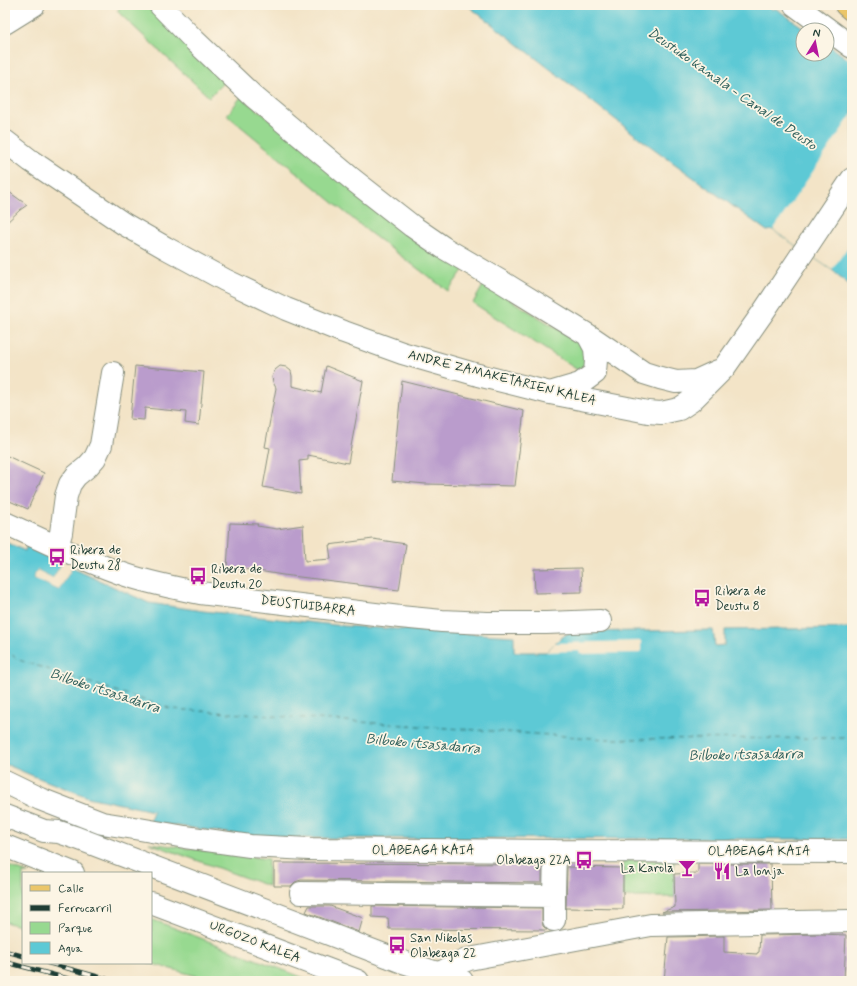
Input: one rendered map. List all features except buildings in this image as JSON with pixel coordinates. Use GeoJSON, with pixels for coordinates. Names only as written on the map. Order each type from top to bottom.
{"type":"FeatureCollection","features":[{"type":"Feature","properties":{"kind":"main road"},"geometry":{"type":"LineString","coordinates":[[846,5],[852,10]]}},
{"type":"Feature","properties":{"kind":"street"},"geometry":{"type":"LineString","coordinates":[[5,23],[34,5]]}},
{"type":"Feature","properties":{"kind":"street"},"geometry":{"type":"LineString","coordinates":[[160,5],[195,41],[254,97],[352,179],[406,221],[444,248],[588,335],[644,372],[676,382],[696,381],[724,368]]}},
{"type":"Feature","properties":{"kind":"street"},"geometry":{"type":"LineString","coordinates":[[795,5],[852,46]]}},
{"type":"Feature","properties":{"kind":"street","name":"ANDRE ZAMAKETARIEN KALEA"},"geometry":{"type":"LineString","coordinates":[[5,141],[31,161],[124,224],[225,280],[286,309],[402,354],[550,393],[648,412],[661,413],[679,409],[692,401],[724,368],[852,179]]}},
{"type":"Feature","properties":{"kind":"street"},"geometry":{"type":"LineString","coordinates":[[550,393],[580,384],[595,373],[595,348],[588,335]]}},
{"type":"Feature","properties":{"kind":"street"},"geometry":{"type":"LineString","coordinates":[[57,547],[61,533],[66,496],[70,484],[76,476],[88,467],[96,458],[101,445],[113,373]]}},
{"type":"Feature","properties":{"kind":"street","name":"DEUSTUIBARRA"},"geometry":{"type":"LineString","coordinates":[[5,522],[69,553],[132,577],[170,587],[225,596],[442,621],[495,623],[600,621]]}},
{"type":"Feature","properties":{"kind":"street","name":"OLABEAGA KAIA"},"geometry":{"type":"LineString","coordinates":[[5,782],[40,799],[102,823],[184,837],[250,846],[309,849],[852,852]]}},
{"type":"Feature","properties":{"kind":"street"},"geometry":{"type":"LineString","coordinates":[[5,816],[44,831],[59,832],[77,838],[400,961],[462,981]]}},
{"type":"Feature","properties":{"kind":"street"},"geometry":{"type":"LineString","coordinates":[[102,823],[114,837],[266,898],[286,918]]}},
{"type":"Feature","properties":{"kind":"street"},"geometry":{"type":"LineString","coordinates":[[5,846],[70,872]]}},
{"type":"Feature","properties":{"kind":"street"},"geometry":{"type":"LineString","coordinates":[[554,920],[555,851]]}},
{"type":"Feature","properties":{"kind":"street"},"geometry":{"type":"LineString","coordinates":[[302,893],[554,896]]}},
{"type":"Feature","properties":{"kind":"street","name":"URGOZO KALEA"},"geometry":{"type":"LineString","coordinates":[[152,902],[358,981]]}},
{"type":"Feature","properties":{"kind":"street"},"geometry":{"type":"LineString","coordinates":[[438,974],[469,958],[651,925],[850,921]]}},
{"type":"Feature","properties":{"kind":"green space"},"geometry":{"type":"Polygon","coordinates":[[[122,5],[148,5],[224,82],[209,97],[117,11],[122,5]]]}},
{"type":"Feature","properties":{"kind":"green space"},"geometry":{"type":"Polygon","coordinates":[[[241,97],[464,269],[448,291],[370,233],[227,115],[241,97]]]}},
{"type":"Feature","properties":{"kind":"green space"},"geometry":{"type":"Polygon","coordinates":[[[484,284],[581,343],[591,353],[584,374],[473,303],[484,284]]]}},
{"type":"Feature","properties":{"kind":"green space"},"geometry":{"type":"Polygon","coordinates":[[[149,843],[268,859],[268,886],[149,843]]]}},
{"type":"Feature","properties":{"kind":"green space"},"geometry":{"type":"Polygon","coordinates":[[[623,860],[674,860],[675,897],[623,897],[623,860]]]}},
{"type":"Feature","properties":{"kind":"green space"},"geometry":{"type":"Polygon","coordinates":[[[5,865],[25,872],[22,872],[22,927],[5,922],[5,865]]]}},
{"type":"Feature","properties":{"kind":"green space"},"geometry":{"type":"Polygon","coordinates":[[[152,919],[312,981],[215,981],[152,964],[152,919]]]}},
{"type":"Feature","properties":{"kind":"water","name":"Deustuko kanala - Canal de Deusto"},"geometry":{"type":"Polygon","coordinates":[[[467,5],[767,5],[773,10],[775,8],[795,22],[795,62],[835,62],[835,50],[852,62],[852,287],[832,270],[773,230],[767,231],[642,140],[467,5]]]}},
{"type":"Feature","properties":{"kind":"water","name":"Bilboko itsasadarra"},"geometry":{"type":"Polygon","coordinates":[[[5,542],[25,551],[27,545],[62,563],[53,578],[37,570],[33,578],[59,590],[72,568],[149,603],[203,611],[344,626],[514,636],[514,652],[546,652],[569,632],[713,630],[715,646],[725,645],[725,630],[852,628],[852,839],[288,838],[234,834],[150,822],[153,811],[88,797],[5,764],[5,542]]]}},
{"type":"Feature","properties":{"kind":"pier"},"geometry":{"type":"Polygon","coordinates":[[[852,114],[852,241],[832,270],[773,230],[852,114]]]}},
{"type":"Feature","properties":{"kind":"pier"},"geometry":{"type":"Polygon","coordinates":[[[62,563],[64,564],[54,580],[38,573],[36,577],[58,588],[70,567],[72,568],[59,590],[33,578],[37,570],[53,578],[62,563]]]}},
{"type":"Feature","properties":{"kind":"pier"},"geometry":{"type":"Polygon","coordinates":[[[641,641],[641,653],[580,654],[579,651],[546,652],[555,643],[641,641]]]}},
{"type":"Feature","properties":{"kind":"ferry route"},"geometry":{"type":"LineString","coordinates":[[5,650],[19,660],[172,709],[607,739],[852,738]]}},
{"type":"Feature","properties":{"kind":"railway"},"geometry":{"type":"LineString","coordinates":[[5,951],[22,956]]}},
{"type":"Feature","properties":{"kind":"railway"},"geometry":{"type":"LineString","coordinates":[[5,962],[77,981]]}},
{"type":"Feature","properties":{"kind":"railway"},"geometry":{"type":"LineString","coordinates":[[52,964],[114,981]]}},
{"type":"Feature","properties":{"kind":"place","name":"Ribera de Deustu 28"},"geometry":{"type":"Point","coordinates":[57,557]}},
{"type":"Feature","properties":{"kind":"place","name":"Ribera de Deustu 20"},"geometry":{"type":"Point","coordinates":[198,576]}},
{"type":"Feature","properties":{"kind":"place","name":"Ribera de Deustu 8"},"geometry":{"type":"Point","coordinates":[702,598]}},
{"type":"Feature","properties":{"kind":"place","name":"Olabeaga 22A"},"geometry":{"type":"Point","coordinates":[584,860]}},
{"type":"Feature","properties":{"kind":"place","name":"La Karola"},"geometry":{"type":"Point","coordinates":[687,868]}},
{"type":"Feature","properties":{"kind":"place","name":"La lonja"},"geometry":{"type":"Point","coordinates":[722,871]}},
{"type":"Feature","properties":{"kind":"place","name":"San Nikolas Olabeaga 22"},"geometry":{"type":"Point","coordinates":[397,945]}}]}
